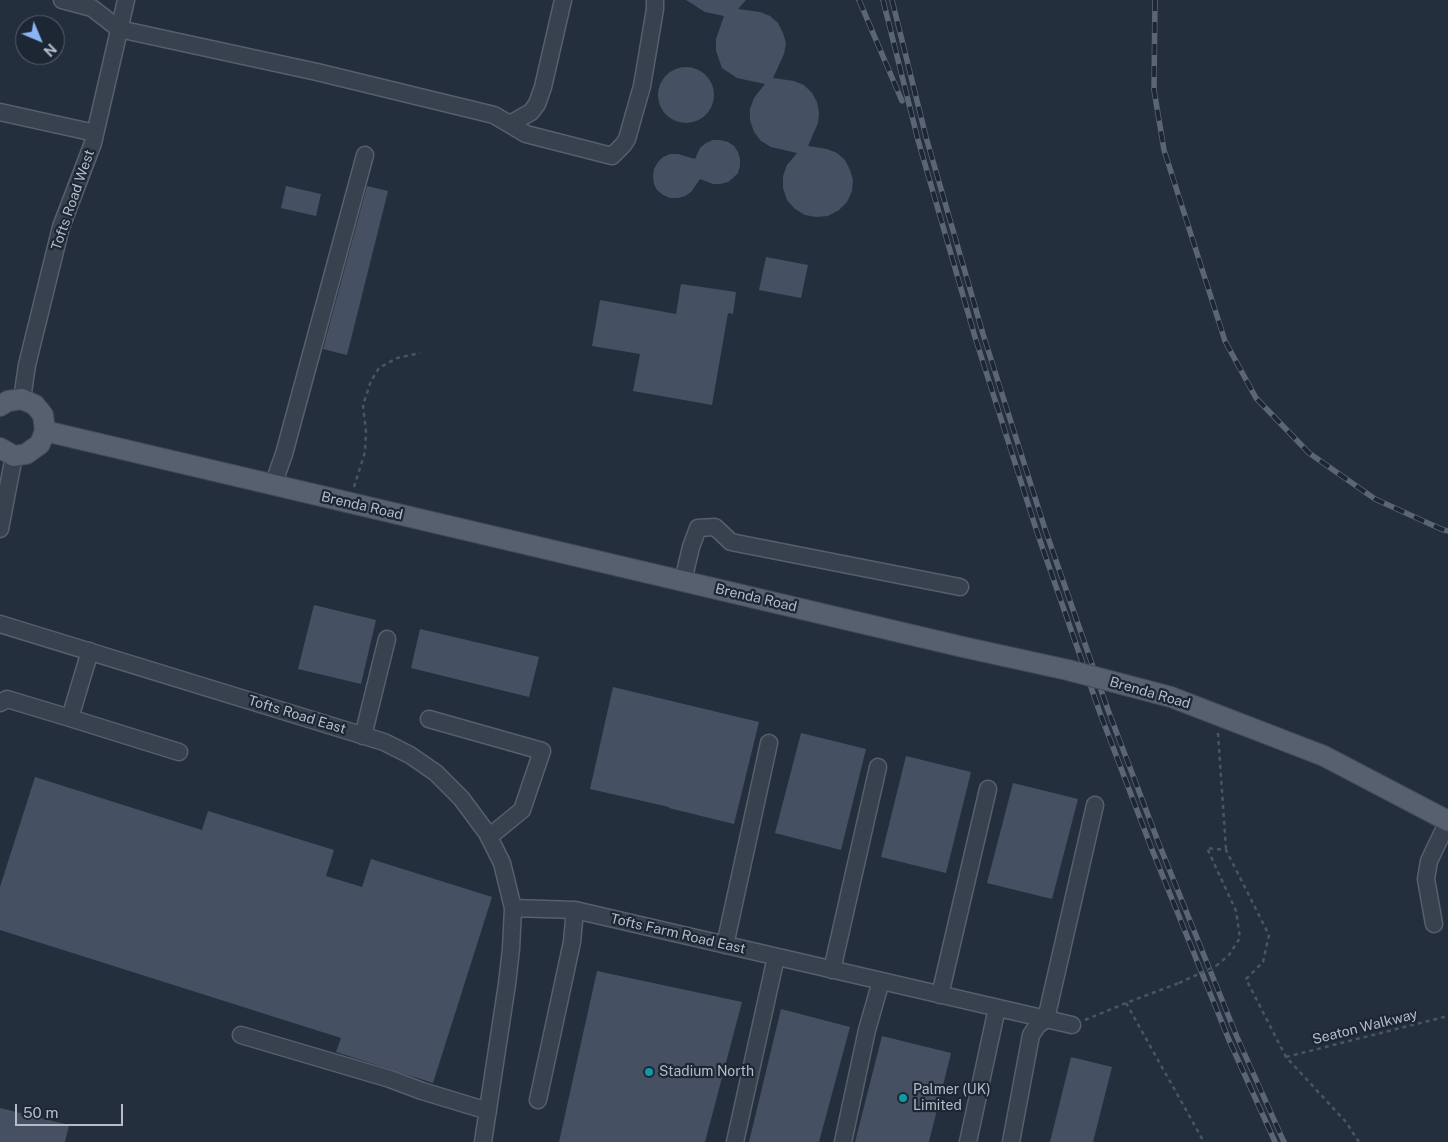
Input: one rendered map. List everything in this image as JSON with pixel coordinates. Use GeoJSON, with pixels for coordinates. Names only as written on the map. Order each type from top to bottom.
{"type":"FeatureCollection","features":[{"type":"Feature","properties":{"kind":"main road"},"geometry":{"type":"LineString","coordinates":[[0,406],[8,400],[22,399],[35,405],[43,416],[45,431],[40,444],[26,454],[7,452]]}},
{"type":"Feature","properties":{"kind":"main road","name":"Brenda Road"},"geometry":{"type":"LineString","coordinates":[[45,431],[1068,670],[1171,697],[1324,756],[1448,821]]}},
{"type":"Feature","properties":{"kind":"street"},"geometry":{"type":"LineString","coordinates":[[62,0],[92,8],[119,29],[317,72],[494,115],[526,134],[612,156],[618,152],[627,139],[642,86],[655,0]]}},
{"type":"Feature","properties":{"kind":"street","name":"Tofts Road West"},"geometry":{"type":"LineString","coordinates":[[22,399],[27,366],[61,227],[93,143],[126,0]]}},
{"type":"Feature","properties":{"kind":"street"},"geometry":{"type":"LineString","coordinates":[[510,124],[531,112],[537,104],[543,87],[564,0]]}},
{"type":"Feature","properties":{"kind":"street"},"geometry":{"type":"LineString","coordinates":[[0,112],[95,133]]}},
{"type":"Feature","properties":{"kind":"street"},"geometry":{"type":"LineString","coordinates":[[273,485],[284,454],[365,155]]}},
{"type":"Feature","properties":{"kind":"street"},"geometry":{"type":"LineString","coordinates":[[0,529],[7,452]]}},
{"type":"Feature","properties":{"kind":"street"},"geometry":{"type":"LineString","coordinates":[[683,581],[698,528],[715,527],[731,542],[960,587]]}},
{"type":"Feature","properties":{"kind":"street","name":"Tofts Road East"},"geometry":{"type":"LineString","coordinates":[[0,624],[384,742],[410,755],[436,773],[461,798],[489,837],[502,864],[513,908]]}},
{"type":"Feature","properties":{"kind":"street"},"geometry":{"type":"LineString","coordinates":[[363,736],[387,639]]}},
{"type":"Feature","properties":{"kind":"street"},"geometry":{"type":"LineString","coordinates":[[70,718],[90,652]]}},
{"type":"Feature","properties":{"kind":"street"},"geometry":{"type":"LineString","coordinates":[[0,703],[7,698],[179,752]]}},
{"type":"Feature","properties":{"kind":"street"},"geometry":{"type":"LineString","coordinates":[[429,719],[542,751],[522,810],[489,837]]}},
{"type":"Feature","properties":{"kind":"street"},"geometry":{"type":"LineString","coordinates":[[725,945],[769,743]]}},
{"type":"Feature","properties":{"kind":"street"},"geometry":{"type":"LineString","coordinates":[[832,970],[878,767]]}},
{"type":"Feature","properties":{"kind":"street"},"geometry":{"type":"LineString","coordinates":[[940,995],[988,789]]}},
{"type":"Feature","properties":{"kind":"street"},"geometry":{"type":"LineString","coordinates":[[1011,1142],[1031,1035],[1037,1026],[1046,1019],[1095,805]]}},
{"type":"Feature","properties":{"kind":"street"},"geometry":{"type":"LineString","coordinates":[[1434,924],[1426,879],[1432,855],[1448,821]]}},
{"type":"Feature","properties":{"kind":"street"},"geometry":{"type":"LineString","coordinates":[[483,1142],[507,984],[513,908]]}},
{"type":"Feature","properties":{"kind":"street","name":"Tofts Farm Road East"},"geometry":{"type":"LineString","coordinates":[[513,908],[575,910],[1072,1026]]}},
{"type":"Feature","properties":{"kind":"street"},"geometry":{"type":"LineString","coordinates":[[538,1100],[572,942],[575,910]]}},
{"type":"Feature","properties":{"kind":"street"},"geometry":{"type":"LineString","coordinates":[[734,1142],[776,957]]}},
{"type":"Feature","properties":{"kind":"street"},"geometry":{"type":"LineString","coordinates":[[842,1142],[867,1030],[881,982]]}},
{"type":"Feature","properties":{"kind":"street"},"geometry":{"type":"LineString","coordinates":[[968,1142],[997,1008]]}},
{"type":"Feature","properties":{"kind":"street"},"geometry":{"type":"LineString","coordinates":[[241,1035],[390,1079],[488,1111]]}},
{"type":"Feature","properties":{"kind":"path"},"geometry":{"type":"LineString","coordinates":[[349,502],[365,452],[366,432],[363,405],[371,381],[379,368],[397,358],[420,353]]}},
{"type":"Feature","properties":{"kind":"path"},"geometry":{"type":"LineString","coordinates":[[1216,714],[1226,850],[1269,935],[1263,962],[1246,979],[1286,1057],[1346,1122],[1359,1142]]}},
{"type":"Feature","properties":{"kind":"path"},"geometry":{"type":"LineString","coordinates":[[1072,1026],[1179,983],[1216,966],[1229,955],[1240,938],[1236,911],[1207,848],[1226,850]]}},
{"type":"Feature","properties":{"kind":"path"},"geometry":{"type":"LineString","coordinates":[[1126,1003],[1204,1142]]}},
{"type":"Feature","properties":{"kind":"path","name":"Seaton Walkway"},"geometry":{"type":"LineString","coordinates":[[1286,1057],[1448,1016]]}},
{"type":"Feature","properties":{"kind":"building"},"geometry":{"type":"Polygon","coordinates":[[[686,0],[746,0],[738,9],[760,12],[770,16],[778,23],[786,43],[784,54],[773,78],[794,81],[804,85],[812,93],[817,102],[819,113],[818,123],[808,146],[827,149],[837,153],[845,160],[850,170],[853,180],[852,191],[847,202],[839,210],[828,216],[816,217],[805,215],[795,209],[787,200],[783,188],[783,176],[787,165],[797,153],[771,147],[761,141],[754,132],[750,120],[750,109],[754,98],[765,84],[737,78],[722,68],[716,51],[716,39],[724,16],[705,12],[686,0]]]}},
{"type":"Feature","properties":{"kind":"building"},"geometry":{"type":"Polygon","coordinates":[[[686,67],[697,69],[706,75],[712,84],[714,95],[712,106],[706,115],[697,121],[686,123],[675,121],[666,115],[660,106],[658,95],[660,84],[666,75],[675,69],[686,67]]]}},
{"type":"Feature","properties":{"kind":"building"},"geometry":{"type":"Polygon","coordinates":[[[713,140],[728,142],[738,152],[740,166],[738,173],[733,178],[728,182],[720,184],[713,184],[700,179],[691,192],[678,198],[670,198],[657,190],[654,184],[654,169],[663,157],[670,154],[678,154],[695,159],[700,148],[713,140]]]}},
{"type":"Feature","properties":{"kind":"building"},"geometry":{"type":"Polygon","coordinates":[[[286,186],[321,194],[316,216],[281,208],[286,186]]]}},
{"type":"Feature","properties":{"kind":"building"},"geometry":{"type":"Polygon","coordinates":[[[367,186],[388,191],[347,355],[323,349],[367,186]]]}},
{"type":"Feature","properties":{"kind":"building"},"geometry":{"type":"Polygon","coordinates":[[[766,257],[808,265],[801,298],[759,290],[766,257]]]}},
{"type":"Feature","properties":{"kind":"building"},"geometry":{"type":"Polygon","coordinates":[[[681,284],[736,292],[733,314],[728,313],[712,405],[633,391],[640,354],[592,346],[600,300],[676,314],[681,284]]]}},
{"type":"Feature","properties":{"kind":"building"},"geometry":{"type":"Polygon","coordinates":[[[314,605],[376,620],[361,684],[298,669],[314,605]]]}},
{"type":"Feature","properties":{"kind":"building"},"geometry":{"type":"Polygon","coordinates":[[[420,629],[539,657],[529,697],[411,668],[420,629]]]}},
{"type":"Feature","properties":{"kind":"building"},"geometry":{"type":"Polygon","coordinates":[[[613,687],[759,722],[734,824],[590,789],[613,687]]]}},
{"type":"Feature","properties":{"kind":"building"},"geometry":{"type":"Polygon","coordinates":[[[801,733],[866,749],[841,850],[775,833],[801,733]]]}},
{"type":"Feature","properties":{"kind":"building"},"geometry":{"type":"Polygon","coordinates":[[[906,756],[971,772],[946,873],[881,857],[906,756]]]}},
{"type":"Feature","properties":{"kind":"building"},"geometry":{"type":"Polygon","coordinates":[[[35,777],[202,830],[208,811],[334,850],[326,876],[362,887],[371,859],[492,897],[433,1083],[336,1052],[341,1038],[0,930],[0,887],[35,777]]]}},
{"type":"Feature","properties":{"kind":"building"},"geometry":{"type":"Polygon","coordinates":[[[1013,783],[1078,799],[1052,899],[987,883],[1013,783]]]}},
{"type":"Feature","properties":{"kind":"building","name":"Stadium North"},"geometry":{"type":"Polygon","coordinates":[[[597,971],[742,1002],[705,1142],[559,1142],[597,971]]]}},
{"type":"Feature","properties":{"kind":"building"},"geometry":{"type":"Polygon","coordinates":[[[781,1009],[850,1027],[819,1142],[749,1142],[781,1009]]]}},
{"type":"Feature","properties":{"kind":"building","name":"Palmer (UK) Limited"},"geometry":{"type":"Polygon","coordinates":[[[882,1036],[951,1053],[929,1142],[855,1142],[882,1036]]]}},
{"type":"Feature","properties":{"kind":"building"},"geometry":{"type":"Polygon","coordinates":[[[1071,1057],[1112,1067],[1093,1142],[1050,1142],[1071,1057]]]}},
{"type":"Feature","properties":{"kind":"building"},"geometry":{"type":"Polygon","coordinates":[[[0,1108],[69,1125],[65,1142],[0,1142],[0,1108]]]}},
{"type":"Feature","properties":{"kind":"railway"},"geometry":{"type":"LineString","coordinates":[[859,0],[902,101]]}},
{"type":"Feature","properties":{"kind":"railway"},"geometry":{"type":"LineString","coordinates":[[883,0],[918,140],[975,337],[1037,532],[1100,713],[1151,847],[1229,1040],[1275,1142]]}},
{"type":"Feature","properties":{"kind":"railway"},"geometry":{"type":"LineString","coordinates":[[892,0],[926,137],[983,334],[1045,529],[1108,710],[1159,844],[1237,1037],[1284,1142]]}},
{"type":"Feature","properties":{"kind":"railway"},"geometry":{"type":"LineString","coordinates":[[1155,0],[1154,90],[1164,150],[1225,341],[1256,398],[1309,453],[1375,499],[1448,531]]}},
{"type":"Feature","properties":{"kind":"place","name":"Stadium North"},"geometry":{"type":"Point","coordinates":[649,1072]}},
{"type":"Feature","properties":{"kind":"place","name":"Palmer (UK) Limited"},"geometry":{"type":"Point","coordinates":[903,1098]}}]}
